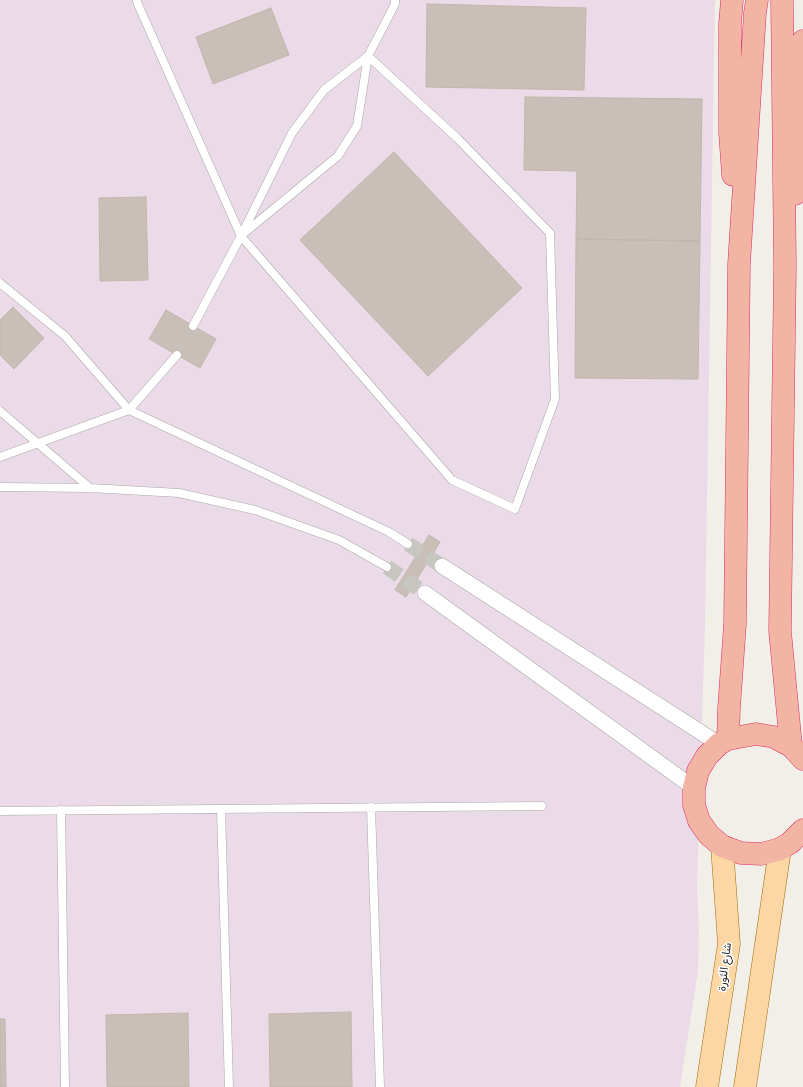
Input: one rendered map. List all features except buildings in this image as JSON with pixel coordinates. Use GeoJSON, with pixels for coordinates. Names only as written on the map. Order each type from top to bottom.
{"type":"FeatureCollection","features":[{"type":"Feature","properties":{"kind":"highway"},"geometry":{"type":"LineString","coordinates":[[732,0],[730,24],[730,133],[739,264]]}},
{"type":"Feature","properties":{"kind":"highway"},"geometry":{"type":"LineString","coordinates":[[724,742],[729,708],[735,624],[739,264],[757,0]]}},
{"type":"Feature","properties":{"kind":"highway"},"geometry":{"type":"LineString","coordinates":[[782,0],[785,266],[780,631],[797,752]]}},
{"type":"Feature","properties":{"kind":"highway"},"geometry":{"type":"LineString","coordinates":[[785,266],[803,137],[803,41]]}},
{"type":"Feature","properties":{"kind":"highway"},"geometry":{"type":"LineString","coordinates":[[797,752],[774,737],[756,734],[724,742],[707,756],[698,771],[694,788],[694,805],[700,821],[709,835],[722,846],[741,853],[761,854],[780,849],[790,843],[803,830]]}},
{"type":"Feature","properties":{"kind":"main road","name":"شارع الثورة"},"geometry":{"type":"LineString","coordinates":[[707,1087],[729,944],[722,846]]}},
{"type":"Feature","properties":{"kind":"main road"},"geometry":{"type":"LineString","coordinates":[[745,1087],[780,849]]}},
{"type":"Feature","properties":{"kind":"street"},"geometry":{"type":"LineString","coordinates":[[442,566],[724,742]]}},
{"type":"Feature","properties":{"kind":"street"},"geometry":{"type":"LineString","coordinates":[[424,593],[694,788]]}},
{"type":"Feature","properties":{"kind":"lane"},"geometry":{"type":"LineString","coordinates":[[137,0],[241,236],[452,480],[515,509],[555,399],[550,233],[457,138],[368,56]]}},
{"type":"Feature","properties":{"kind":"lane"},"geometry":{"type":"LineString","coordinates":[[241,236],[338,156],[357,126],[368,56],[395,4],[395,0]]}},
{"type":"Feature","properties":{"kind":"lane"},"geometry":{"type":"LineString","coordinates":[[193,326],[241,236],[292,133],[324,90],[368,56]]}},
{"type":"Feature","properties":{"kind":"lane"},"geometry":{"type":"LineString","coordinates":[[0,283],[66,336],[130,410],[390,532],[408,544]]}},
{"type":"Feature","properties":{"kind":"lane"},"geometry":{"type":"LineString","coordinates":[[0,457],[130,410],[177,355]]}},
{"type":"Feature","properties":{"kind":"lane"},"geometry":{"type":"LineString","coordinates":[[0,411],[90,488]]}},
{"type":"Feature","properties":{"kind":"lane"},"geometry":{"type":"LineString","coordinates":[[0,487],[90,488],[179,493],[256,510],[339,540],[387,567]]}},
{"type":"Feature","properties":{"kind":"lane"},"geometry":{"type":"LineString","coordinates":[[0,811],[542,806]]}},
{"type":"Feature","properties":{"kind":"lane"},"geometry":{"type":"LineString","coordinates":[[371,807],[380,1087]]}},
{"type":"Feature","properties":{"kind":"lane"},"geometry":{"type":"LineString","coordinates":[[221,809],[229,1087]]}},
{"type":"Feature","properties":{"kind":"lane"},"geometry":{"type":"LineString","coordinates":[[61,810],[65,1087]]}},
{"type":"Feature","properties":{"kind":"shaded area"},"geometry":{"type":"Polygon","coordinates":[[[0,0],[715,0],[705,626],[697,887],[699,929],[698,971],[680,1087],[0,1087],[0,0]]]}},
{"type":"Feature","properties":{"kind":"tunnel"},"geometry":{"type":"LineString","coordinates":[[408,544],[442,566]]}},
{"type":"Feature","properties":{"kind":"tunnel"},"geometry":{"type":"LineString","coordinates":[[387,567],[425,593]]}}]}
